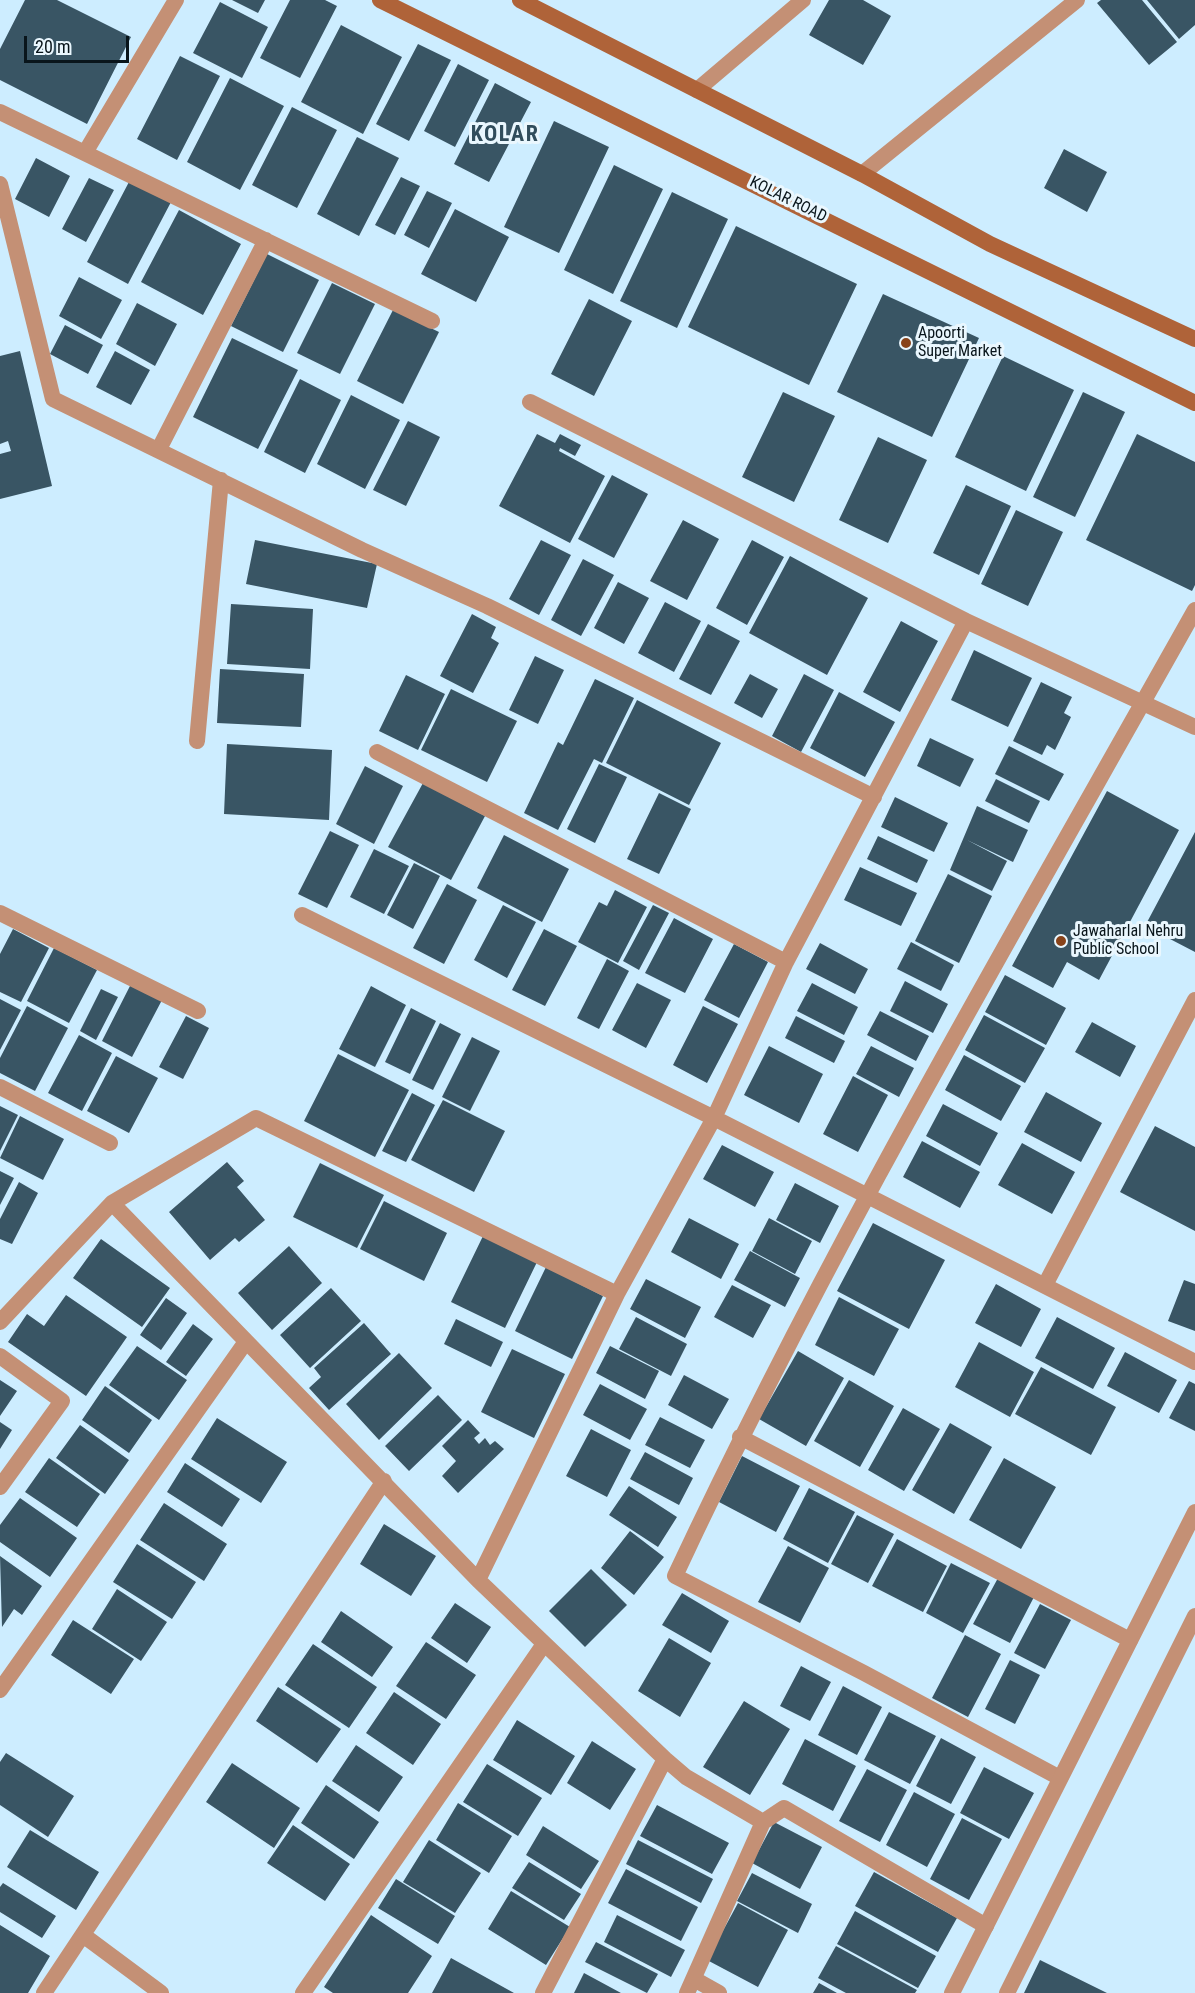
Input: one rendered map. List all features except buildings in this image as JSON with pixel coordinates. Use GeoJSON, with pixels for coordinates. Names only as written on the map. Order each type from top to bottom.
{"type":"FeatureCollection","features":[{"type":"Feature","properties":{"kind":"main road","name":"KOLAR ROAD"},"geometry":{"type":"LineString","coordinates":[[380,0],[1195,403]]}},
{"type":"Feature","properties":{"kind":"main road"},"geometry":{"type":"LineString","coordinates":[[520,0],[862,174],[990,244],[1195,339]]}},
{"type":"Feature","properties":{"kind":"street"},"geometry":{"type":"LineString","coordinates":[[86,152],[176,0]]}},
{"type":"Feature","properties":{"kind":"street"},"geometry":{"type":"LineString","coordinates":[[697,90],[803,0]]}},
{"type":"Feature","properties":{"kind":"street"},"geometry":{"type":"LineString","coordinates":[[862,174],[1077,0]]}},
{"type":"Feature","properties":{"kind":"street"},"geometry":{"type":"LineString","coordinates":[[0,112],[432,321]]}},
{"type":"Feature","properties":{"kind":"street"},"geometry":{"type":"LineString","coordinates":[[0,184],[53,399],[362,550],[487,606],[874,797]]}},
{"type":"Feature","properties":{"kind":"street"},"geometry":{"type":"LineString","coordinates":[[159,449],[266,240]]}},
{"type":"Feature","properties":{"kind":"street"},"geometry":{"type":"LineString","coordinates":[[530,402],[966,621],[1195,727]]}},
{"type":"Feature","properties":{"kind":"street"},"geometry":{"type":"LineString","coordinates":[[197,741],[221,480]]}},
{"type":"Feature","properties":{"kind":"street"},"geometry":{"type":"LineString","coordinates":[[1060,1778],[864,1673],[675,1576],[740,1437],[866,1196],[1195,610]]}},
{"type":"Feature","properties":{"kind":"street"},"geometry":{"type":"LineString","coordinates":[[478,1580],[617,1294],[714,1118],[786,962],[966,621]]}},
{"type":"Feature","properties":{"kind":"street"},"geometry":{"type":"LineString","coordinates":[[376,752],[786,962]]}},
{"type":"Feature","properties":{"kind":"street"},"geometry":{"type":"LineString","coordinates":[[0,913],[198,1011]]}},
{"type":"Feature","properties":{"kind":"street"},"geometry":{"type":"LineString","coordinates":[[302,915],[714,1118],[1195,1362]]}},
{"type":"Feature","properties":{"kind":"street"},"geometry":{"type":"LineString","coordinates":[[1045,1285],[1195,1000]]}},
{"type":"Feature","properties":{"kind":"street"},"geometry":{"type":"LineString","coordinates":[[0,1087],[110,1143]]}},
{"type":"Feature","properties":{"kind":"street"},"geometry":{"type":"LineString","coordinates":[[0,1322],[112,1203],[256,1118],[617,1294]]}},
{"type":"Feature","properties":{"kind":"street"},"geometry":{"type":"LineString","coordinates":[[112,1203],[245,1343],[544,1644],[686,1777],[763,1822]]}},
{"type":"Feature","properties":{"kind":"street"},"geometry":{"type":"LineString","coordinates":[[0,1690],[245,1343]]}},
{"type":"Feature","properties":{"kind":"street"},"geometry":{"type":"LineString","coordinates":[[0,1356],[62,1401],[0,1487]]}},
{"type":"Feature","properties":{"kind":"street"},"geometry":{"type":"LineString","coordinates":[[740,1437],[1130,1640]]}},
{"type":"Feature","properties":{"kind":"street"},"geometry":{"type":"LineString","coordinates":[[44,1993],[384,1481]]}},
{"type":"Feature","properties":{"kind":"street"},"geometry":{"type":"LineString","coordinates":[[952,1993],[1195,1512]]}},
{"type":"Feature","properties":{"kind":"street"},"geometry":{"type":"LineString","coordinates":[[1007,1993],[1195,1616]]}},
{"type":"Feature","properties":{"kind":"street"},"geometry":{"type":"LineString","coordinates":[[303,1993],[544,1644]]}},
{"type":"Feature","properties":{"kind":"street"},"geometry":{"type":"LineString","coordinates":[[543,1993],[665,1759]]}},
{"type":"Feature","properties":{"kind":"street"},"geometry":{"type":"LineString","coordinates":[[719,1993],[690,1986],[763,1822],[784,1808],[986,1926]]}},
{"type":"Feature","properties":{"kind":"street"},"geometry":{"type":"LineString","coordinates":[[83,1935],[161,1993]]}},
{"type":"Feature","properties":{"kind":"place","name":"Apoorti Super Market"},"geometry":{"type":"Point","coordinates":[906,343]}},
{"type":"Feature","properties":{"kind":"place","name":"Jawaharlal Nehru Public School"},"geometry":{"type":"Point","coordinates":[1061,941]}},
{"type":"Feature","properties":{"kind":"district","name":"KOLAR"},"geometry":{"type":"Point","coordinates":[505,135]}}]}
